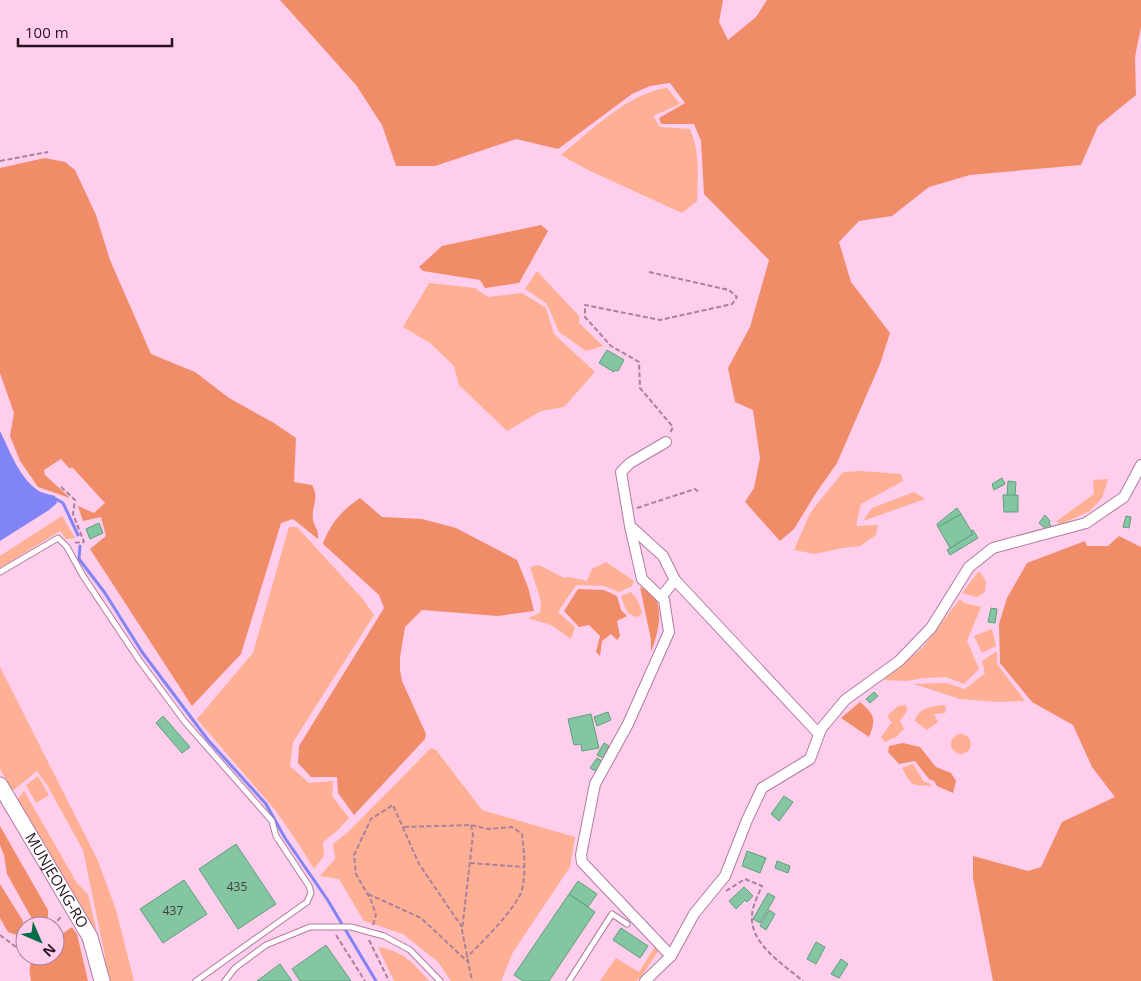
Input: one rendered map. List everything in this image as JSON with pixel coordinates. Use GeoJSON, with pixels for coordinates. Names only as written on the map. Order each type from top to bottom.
{"type":"FeatureCollection","features":[{"type":"Feature","properties":{"kind":"main road","name":"MUNJEONG-RO"},"geometry":{"type":"LineString","coordinates":[[0,785],[90,937],[102,981]]}},
{"type":"Feature","properties":{"kind":"street"},"geometry":{"type":"LineString","coordinates":[[666,442],[630,463],[621,472],[627,511],[642,580],[664,600],[669,632],[628,724],[596,784],[581,854],[582,862],[670,956]]}},
{"type":"Feature","properties":{"kind":"street"},"geometry":{"type":"LineString","coordinates":[[645,981],[670,956],[694,914],[725,876],[762,788],[810,759],[821,730],[845,700],[899,661],[931,628],[969,567],[993,548],[1086,524],[1124,497],[1141,465]]}},
{"type":"Feature","properties":{"kind":"street"},"geometry":{"type":"LineString","coordinates":[[630,526],[663,556],[675,580],[819,734]]}},
{"type":"Feature","properties":{"kind":"street"},"geometry":{"type":"LineString","coordinates":[[661,597],[675,580]]}},
{"type":"Feature","properties":{"kind":"lane"},"geometry":{"type":"LineString","coordinates":[[0,572],[58,538],[64,544],[139,660],[185,722],[272,821],[276,836],[309,886],[311,893],[307,902],[196,981]]}},
{"type":"Feature","properties":{"kind":"lane"},"geometry":{"type":"LineString","coordinates":[[568,981],[612,914],[626,924]]}},
{"type":"Feature","properties":{"kind":"lane"},"geometry":{"type":"LineString","coordinates":[[225,981],[235,968],[266,945],[310,927],[351,927],[384,936],[410,950],[440,981]]}},
{"type":"Feature","properties":{"kind":"path"},"geometry":{"type":"LineString","coordinates":[[0,161],[48,152]]}},
{"type":"Feature","properties":{"kind":"path"},"geometry":{"type":"LineString","coordinates":[[648,272],[730,290],[737,297],[732,304],[660,320],[585,306],[585,317],[611,346],[639,362],[640,388],[673,427],[666,442]]}},
{"type":"Feature","properties":{"kind":"path"},"geometry":{"type":"LineString","coordinates":[[61,487],[75,500],[73,514],[84,542],[64,544]]}},
{"type":"Feature","properties":{"kind":"path"},"geometry":{"type":"LineString","coordinates":[[627,511],[695,489],[700,494]]}},
{"type":"Feature","properties":{"kind":"path"},"geometry":{"type":"LineString","coordinates":[[389,981],[368,931],[376,915],[367,893],[356,874],[354,854],[371,820],[393,804],[419,864],[462,927]]}},
{"type":"Feature","properties":{"kind":"path"},"geometry":{"type":"LineString","coordinates":[[471,825],[473,835],[462,927],[472,981]]}},
{"type":"Feature","properties":{"kind":"path"},"geometry":{"type":"LineString","coordinates":[[404,827],[471,825],[488,829],[512,827],[522,834],[526,859],[520,894],[493,930],[467,957]]}},
{"type":"Feature","properties":{"kind":"path"},"geometry":{"type":"LineString","coordinates":[[470,863],[524,867]]}},
{"type":"Feature","properties":{"kind":"path"},"geometry":{"type":"LineString","coordinates":[[712,893],[725,892],[745,879],[762,886],[752,914],[752,929],[758,941],[803,981]]}},
{"type":"Feature","properties":{"kind":"path"},"geometry":{"type":"LineString","coordinates":[[367,893],[421,918],[468,962]]}},
{"type":"Feature","properties":{"kind":"path"},"geometry":{"type":"LineString","coordinates":[[334,927],[365,981]]}},
{"type":"Feature","properties":{"kind":"path"},"geometry":{"type":"LineString","coordinates":[[0,935],[15,946]]}},
{"type":"Feature","properties":{"kind":"shaded area"},"geometry":{"type":"Polygon","coordinates":[[[280,0],[723,0],[719,22],[728,40],[756,17],[767,0],[1141,0],[1141,27],[1135,57],[1136,95],[1098,126],[1081,165],[970,175],[929,187],[892,216],[859,221],[839,242],[851,282],[890,333],[880,364],[837,463],[794,529],[780,541],[745,502],[754,488],[760,458],[753,410],[735,402],[728,368],[750,327],[769,260],[704,194],[701,141],[694,124],[661,124],[659,118],[685,103],[670,83],[650,86],[632,94],[558,149],[516,139],[435,166],[396,166],[382,125],[356,85],[280,0]]]}},
{"type":"Feature","properties":{"kind":"shaded area"},"geometry":{"type":"Polygon","coordinates":[[[667,88],[680,104],[653,116],[660,127],[690,129],[697,156],[697,201],[682,213],[588,170],[561,155],[624,105],[652,91],[667,88]]]}},
{"type":"Feature","properties":{"kind":"shaded area"},"geometry":{"type":"Polygon","coordinates":[[[45,158],[65,162],[75,170],[96,215],[110,260],[151,354],[195,372],[229,398],[274,423],[296,438],[294,482],[312,485],[314,490],[313,520],[318,539],[293,519],[281,523],[241,654],[192,706],[90,549],[106,536],[101,517],[83,521],[78,506],[94,513],[105,503],[72,467],[70,469],[61,459],[44,470],[45,475],[70,498],[38,487],[20,461],[10,436],[14,413],[0,373],[0,168],[45,158]]]}},
{"type":"Feature","properties":{"kind":"shaded area"},"geometry":{"type":"Polygon","coordinates":[[[541,225],[548,231],[519,283],[485,288],[480,280],[423,271],[419,267],[442,246],[541,225]]]}},
{"type":"Feature","properties":{"kind":"shaded area"},"geometry":{"type":"Polygon","coordinates":[[[537,271],[579,316],[579,323],[603,346],[586,351],[559,332],[547,304],[525,289],[537,271]]]}},
{"type":"Feature","properties":{"kind":"shaded area"},"geometry":{"type":"Polygon","coordinates":[[[429,283],[475,288],[488,297],[522,293],[546,308],[554,334],[595,372],[564,407],[541,411],[507,431],[459,385],[454,366],[430,343],[403,327],[429,283]]]}},
{"type":"Feature","properties":{"kind":"shaded area"},"geometry":{"type":"Polygon","coordinates":[[[0,431],[24,477],[38,490],[55,496],[57,503],[0,541],[0,431]]]}},
{"type":"Feature","properties":{"kind":"shaded area"},"geometry":{"type":"Polygon","coordinates":[[[861,471],[901,474],[903,481],[861,504],[856,526],[878,525],[876,535],[860,546],[815,554],[794,550],[810,513],[843,472],[861,471]]]}},
{"type":"Feature","properties":{"kind":"shaded area"},"geometry":{"type":"Polygon","coordinates":[[[1108,479],[1102,498],[1090,511],[1059,525],[1057,521],[1094,494],[1093,480],[1108,479]]]}},
{"type":"Feature","properties":{"kind":"shaded area"},"geometry":{"type":"Polygon","coordinates":[[[914,492],[925,499],[863,521],[872,508],[914,492]]]}},
{"type":"Feature","properties":{"kind":"shaded area"},"geometry":{"type":"Polygon","coordinates":[[[360,498],[382,517],[422,519],[456,528],[517,560],[528,587],[534,611],[498,616],[422,610],[405,627],[400,657],[400,670],[402,681],[426,734],[425,739],[354,815],[338,793],[337,777],[311,777],[298,763],[299,746],[384,608],[379,595],[323,544],[337,518],[360,498]]]}},
{"type":"Feature","properties":{"kind":"shaded area"},"geometry":{"type":"Polygon","coordinates":[[[62,516],[75,538],[66,539],[60,531],[0,568],[0,556],[62,516]]]}},
{"type":"Feature","properties":{"kind":"shaded area"},"geometry":{"type":"Polygon","coordinates":[[[289,527],[297,527],[362,598],[374,615],[293,742],[290,766],[309,783],[333,781],[332,796],[349,818],[323,842],[324,856],[314,869],[276,811],[197,719],[253,653],[289,527]]]}},
{"type":"Feature","properties":{"kind":"shaded area"},"geometry":{"type":"Polygon","coordinates":[[[1119,536],[1141,547],[1141,981],[993,981],[973,878],[973,856],[1028,871],[1041,867],[1062,822],[1115,797],[1092,767],[1073,725],[1032,702],[1000,663],[999,624],[1007,598],[1027,563],[1085,541],[1087,546],[1108,546],[1119,536]]]}},
{"type":"Feature","properties":{"kind":"shaded area"},"geometry":{"type":"Polygon","coordinates":[[[606,562],[634,581],[632,586],[619,592],[604,586],[576,585],[558,612],[575,627],[571,639],[551,625],[528,618],[540,613],[541,601],[530,567],[539,565],[564,578],[569,577],[587,581],[592,569],[606,562]]]}},
{"type":"Feature","properties":{"kind":"shaded area"},"geometry":{"type":"Polygon","coordinates":[[[979,571],[986,581],[985,592],[977,597],[962,593],[979,571]]]}},
{"type":"Feature","properties":{"kind":"shaded area"},"geometry":{"type":"Polygon","coordinates":[[[640,587],[652,594],[659,608],[659,623],[651,652],[651,640],[640,587]]]}},
{"type":"Feature","properties":{"kind":"shaded area"},"geometry":{"type":"Polygon","coordinates":[[[578,589],[604,590],[617,596],[621,610],[627,616],[617,621],[620,636],[617,640],[611,634],[602,641],[600,656],[596,652],[600,636],[589,625],[579,627],[564,611],[578,589]]]}},
{"type":"Feature","properties":{"kind":"shaded area"},"geometry":{"type":"Polygon","coordinates":[[[631,592],[638,601],[642,613],[638,617],[628,612],[621,596],[631,592]]]}},
{"type":"Feature","properties":{"kind":"shaded area"},"geometry":{"type":"Polygon","coordinates":[[[960,599],[964,603],[981,607],[967,641],[979,669],[964,684],[946,677],[907,681],[884,680],[923,647],[960,599]]]}},
{"type":"Feature","properties":{"kind":"shaded area"},"geometry":{"type":"Polygon","coordinates":[[[992,629],[996,646],[982,653],[974,636],[992,629]]]}},
{"type":"Feature","properties":{"kind":"shaded area"},"geometry":{"type":"Polygon","coordinates":[[[997,651],[997,664],[1025,701],[999,702],[960,699],[914,684],[946,683],[965,689],[985,673],[982,661],[997,651]]]}},
{"type":"Feature","properties":{"kind":"shaded area"},"geometry":{"type":"Polygon","coordinates":[[[0,667],[98,861],[116,910],[134,981],[108,981],[105,956],[83,850],[47,785],[37,771],[12,790],[0,769],[0,667]]]}},
{"type":"Feature","properties":{"kind":"shaded area"},"geometry":{"type":"Polygon","coordinates":[[[860,702],[869,710],[873,718],[873,726],[869,737],[841,718],[860,702]]]}},
{"type":"Feature","properties":{"kind":"shaded area"},"geometry":{"type":"Polygon","coordinates":[[[906,705],[907,711],[900,721],[904,729],[896,737],[885,742],[881,737],[892,722],[889,720],[888,715],[898,706],[906,705]]]}},
{"type":"Feature","properties":{"kind":"shaded area"},"geometry":{"type":"Polygon","coordinates":[[[942,705],[946,706],[945,713],[934,714],[938,722],[927,730],[915,721],[922,711],[942,705]]]}},
{"type":"Feature","properties":{"kind":"shaded area"},"geometry":{"type":"Polygon","coordinates":[[[957,734],[965,734],[971,740],[971,748],[965,754],[957,754],[951,748],[951,740],[957,734]]]}},
{"type":"Feature","properties":{"kind":"shaded area"},"geometry":{"type":"Polygon","coordinates":[[[903,743],[920,747],[936,767],[951,773],[956,781],[953,793],[937,786],[915,761],[899,764],[888,752],[889,746],[903,743]]]}},
{"type":"Feature","properties":{"kind":"shaded area"},"geometry":{"type":"Polygon","coordinates":[[[431,748],[436,750],[482,810],[575,837],[570,867],[513,952],[501,981],[451,981],[438,962],[403,934],[364,921],[339,879],[320,876],[335,859],[333,844],[348,832],[431,748]]]}},
{"type":"Feature","properties":{"kind":"shaded area"},"geometry":{"type":"Polygon","coordinates":[[[913,764],[924,782],[932,786],[916,785],[910,782],[902,768],[913,764]]]}},
{"type":"Feature","properties":{"kind":"shaded area"},"geometry":{"type":"Polygon","coordinates":[[[38,776],[49,795],[36,803],[26,785],[38,776]]]}},
{"type":"Feature","properties":{"kind":"shaded area"},"geometry":{"type":"Polygon","coordinates":[[[24,791],[77,883],[88,894],[97,933],[18,799],[24,791]]]}},
{"type":"Feature","properties":{"kind":"shaded area"},"geometry":{"type":"Polygon","coordinates":[[[0,826],[48,910],[48,916],[30,916],[7,874],[4,855],[0,845],[0,826]]]}},
{"type":"Feature","properties":{"kind":"shaded area"},"geometry":{"type":"Polygon","coordinates":[[[0,884],[20,916],[15,916],[15,934],[8,932],[0,918],[0,884]]]}},
{"type":"Feature","properties":{"kind":"shaded area"},"geometry":{"type":"Polygon","coordinates":[[[72,927],[77,934],[88,981],[31,981],[30,966],[65,966],[65,932],[72,927]]]}},
{"type":"Feature","properties":{"kind":"shaded area"},"geometry":{"type":"Polygon","coordinates":[[[378,947],[394,951],[406,958],[429,981],[394,981],[378,947]]]}},
{"type":"Feature","properties":{"kind":"shaded area"},"geometry":{"type":"Polygon","coordinates":[[[655,947],[659,950],[641,977],[636,981],[600,981],[616,958],[639,972],[655,947]]]}},
{"type":"Feature","properties":{"kind":"building"},"geometry":{"type":"Polygon","coordinates":[[[607,350],[624,360],[618,371],[615,370],[614,372],[599,363],[607,350]]]}},
{"type":"Feature","properties":{"kind":"building"},"geometry":{"type":"Polygon","coordinates":[[[1002,478],[1005,484],[994,490],[992,484],[1002,478]]]}},
{"type":"Feature","properties":{"kind":"building"},"geometry":{"type":"Polygon","coordinates":[[[1008,481],[1016,482],[1015,496],[1007,496],[1008,481]]]}},
{"type":"Feature","properties":{"kind":"building"},"geometry":{"type":"Polygon","coordinates":[[[1003,495],[1018,495],[1018,512],[1004,512],[1003,495]]]}},
{"type":"Feature","properties":{"kind":"building"},"geometry":{"type":"Polygon","coordinates":[[[957,508],[961,514],[938,527],[937,524],[957,508]]]}},
{"type":"Feature","properties":{"kind":"building"},"geometry":{"type":"Polygon","coordinates":[[[961,514],[973,534],[950,548],[938,527],[961,514]]]}},
{"type":"Feature","properties":{"kind":"building"},"geometry":{"type":"Polygon","coordinates":[[[1045,515],[1050,521],[1051,526],[1047,530],[1039,523],[1045,515]]]}},
{"type":"Feature","properties":{"kind":"building"},"geometry":{"type":"Polygon","coordinates":[[[1126,516],[1131,517],[1129,528],[1123,527],[1126,516]]]}},
{"type":"Feature","properties":{"kind":"building"},"geometry":{"type":"Polygon","coordinates":[[[99,523],[103,533],[90,539],[86,529],[99,523]]]}},
{"type":"Feature","properties":{"kind":"building"},"geometry":{"type":"Polygon","coordinates":[[[973,530],[978,538],[950,555],[947,550],[973,534],[971,531],[973,530]]]}},
{"type":"Feature","properties":{"kind":"building"},"geometry":{"type":"Polygon","coordinates":[[[991,608],[997,609],[995,623],[988,622],[991,608]]]}},
{"type":"Feature","properties":{"kind":"building"},"geometry":{"type":"Polygon","coordinates":[[[874,692],[878,696],[870,703],[866,699],[874,692]]]}},
{"type":"Feature","properties":{"kind":"building"},"geometry":{"type":"Polygon","coordinates":[[[608,712],[611,720],[597,726],[594,717],[608,712]]]}},
{"type":"Feature","properties":{"kind":"building"},"geometry":{"type":"Polygon","coordinates":[[[591,714],[599,748],[582,751],[581,744],[574,745],[568,719],[591,714]]]}},
{"type":"Feature","properties":{"kind":"building"},"geometry":{"type":"Polygon","coordinates":[[[163,716],[190,747],[182,753],[156,723],[163,716]]]}},
{"type":"Feature","properties":{"kind":"building"},"geometry":{"type":"Polygon","coordinates":[[[604,743],[609,746],[603,758],[597,755],[604,743]]]}},
{"type":"Feature","properties":{"kind":"building"},"geometry":{"type":"Polygon","coordinates":[[[597,758],[602,761],[596,771],[590,768],[597,758]]]}},
{"type":"Feature","properties":{"kind":"building"},"geometry":{"type":"Polygon","coordinates":[[[784,796],[793,802],[779,821],[771,814],[784,796]]]}},
{"type":"Feature","properties":{"kind":"building"},"geometry":{"type":"Polygon","coordinates":[[[236,844],[276,904],[238,929],[199,869],[236,844]]]}},
{"type":"Feature","properties":{"kind":"building"},"geometry":{"type":"Polygon","coordinates":[[[747,851],[766,858],[760,873],[742,866],[747,851]]]}},
{"type":"Feature","properties":{"kind":"building"},"geometry":{"type":"Polygon","coordinates":[[[777,861],[790,866],[788,873],[775,868],[777,861]]]}},
{"type":"Feature","properties":{"kind":"building"},"geometry":{"type":"Polygon","coordinates":[[[184,880],[207,914],[163,943],[140,909],[184,880]]]}},
{"type":"Feature","properties":{"kind":"building"},"geometry":{"type":"Polygon","coordinates":[[[578,881],[597,894],[588,907],[569,894],[578,881]]]}},
{"type":"Feature","properties":{"kind":"building"},"geometry":{"type":"Polygon","coordinates":[[[744,887],[753,896],[747,902],[745,900],[736,909],[729,901],[744,887]]]}},
{"type":"Feature","properties":{"kind":"building"},"geometry":{"type":"Polygon","coordinates":[[[768,893],[775,897],[760,923],[753,919],[768,893]]]}},
{"type":"Feature","properties":{"kind":"building"},"geometry":{"type":"Polygon","coordinates":[[[569,894],[595,912],[549,981],[523,981],[514,975],[569,894]]]}},
{"type":"Feature","properties":{"kind":"building"},"geometry":{"type":"Polygon","coordinates":[[[769,910],[775,914],[766,930],[760,926],[769,910]]]}},
{"type":"Feature","properties":{"kind":"building"},"geometry":{"type":"Polygon","coordinates":[[[621,928],[648,946],[640,958],[613,940],[621,928]]]}},
{"type":"Feature","properties":{"kind":"building"},"geometry":{"type":"Polygon","coordinates":[[[816,942],[825,947],[816,964],[807,959],[816,942]]]}},
{"type":"Feature","properties":{"kind":"building"},"geometry":{"type":"Polygon","coordinates":[[[326,945],[351,981],[300,981],[292,969],[326,945]]]}},
{"type":"Feature","properties":{"kind":"building"},"geometry":{"type":"Polygon","coordinates":[[[841,959],[848,964],[839,978],[831,974],[841,959]]]}},
{"type":"Feature","properties":{"kind":"building"},"geometry":{"type":"Polygon","coordinates":[[[280,964],[292,981],[257,981],[280,964]]]}},
{"type":"Feature","properties":{"kind":"waterway"},"geometry":{"type":"LineString","coordinates":[[56,499],[63,503],[78,535]]}},
{"type":"Feature","properties":{"kind":"waterway"},"geometry":{"type":"LineString","coordinates":[[80,546],[79,559],[105,593],[142,652],[208,740],[266,804],[285,838],[327,899],[376,981]]}}]}
